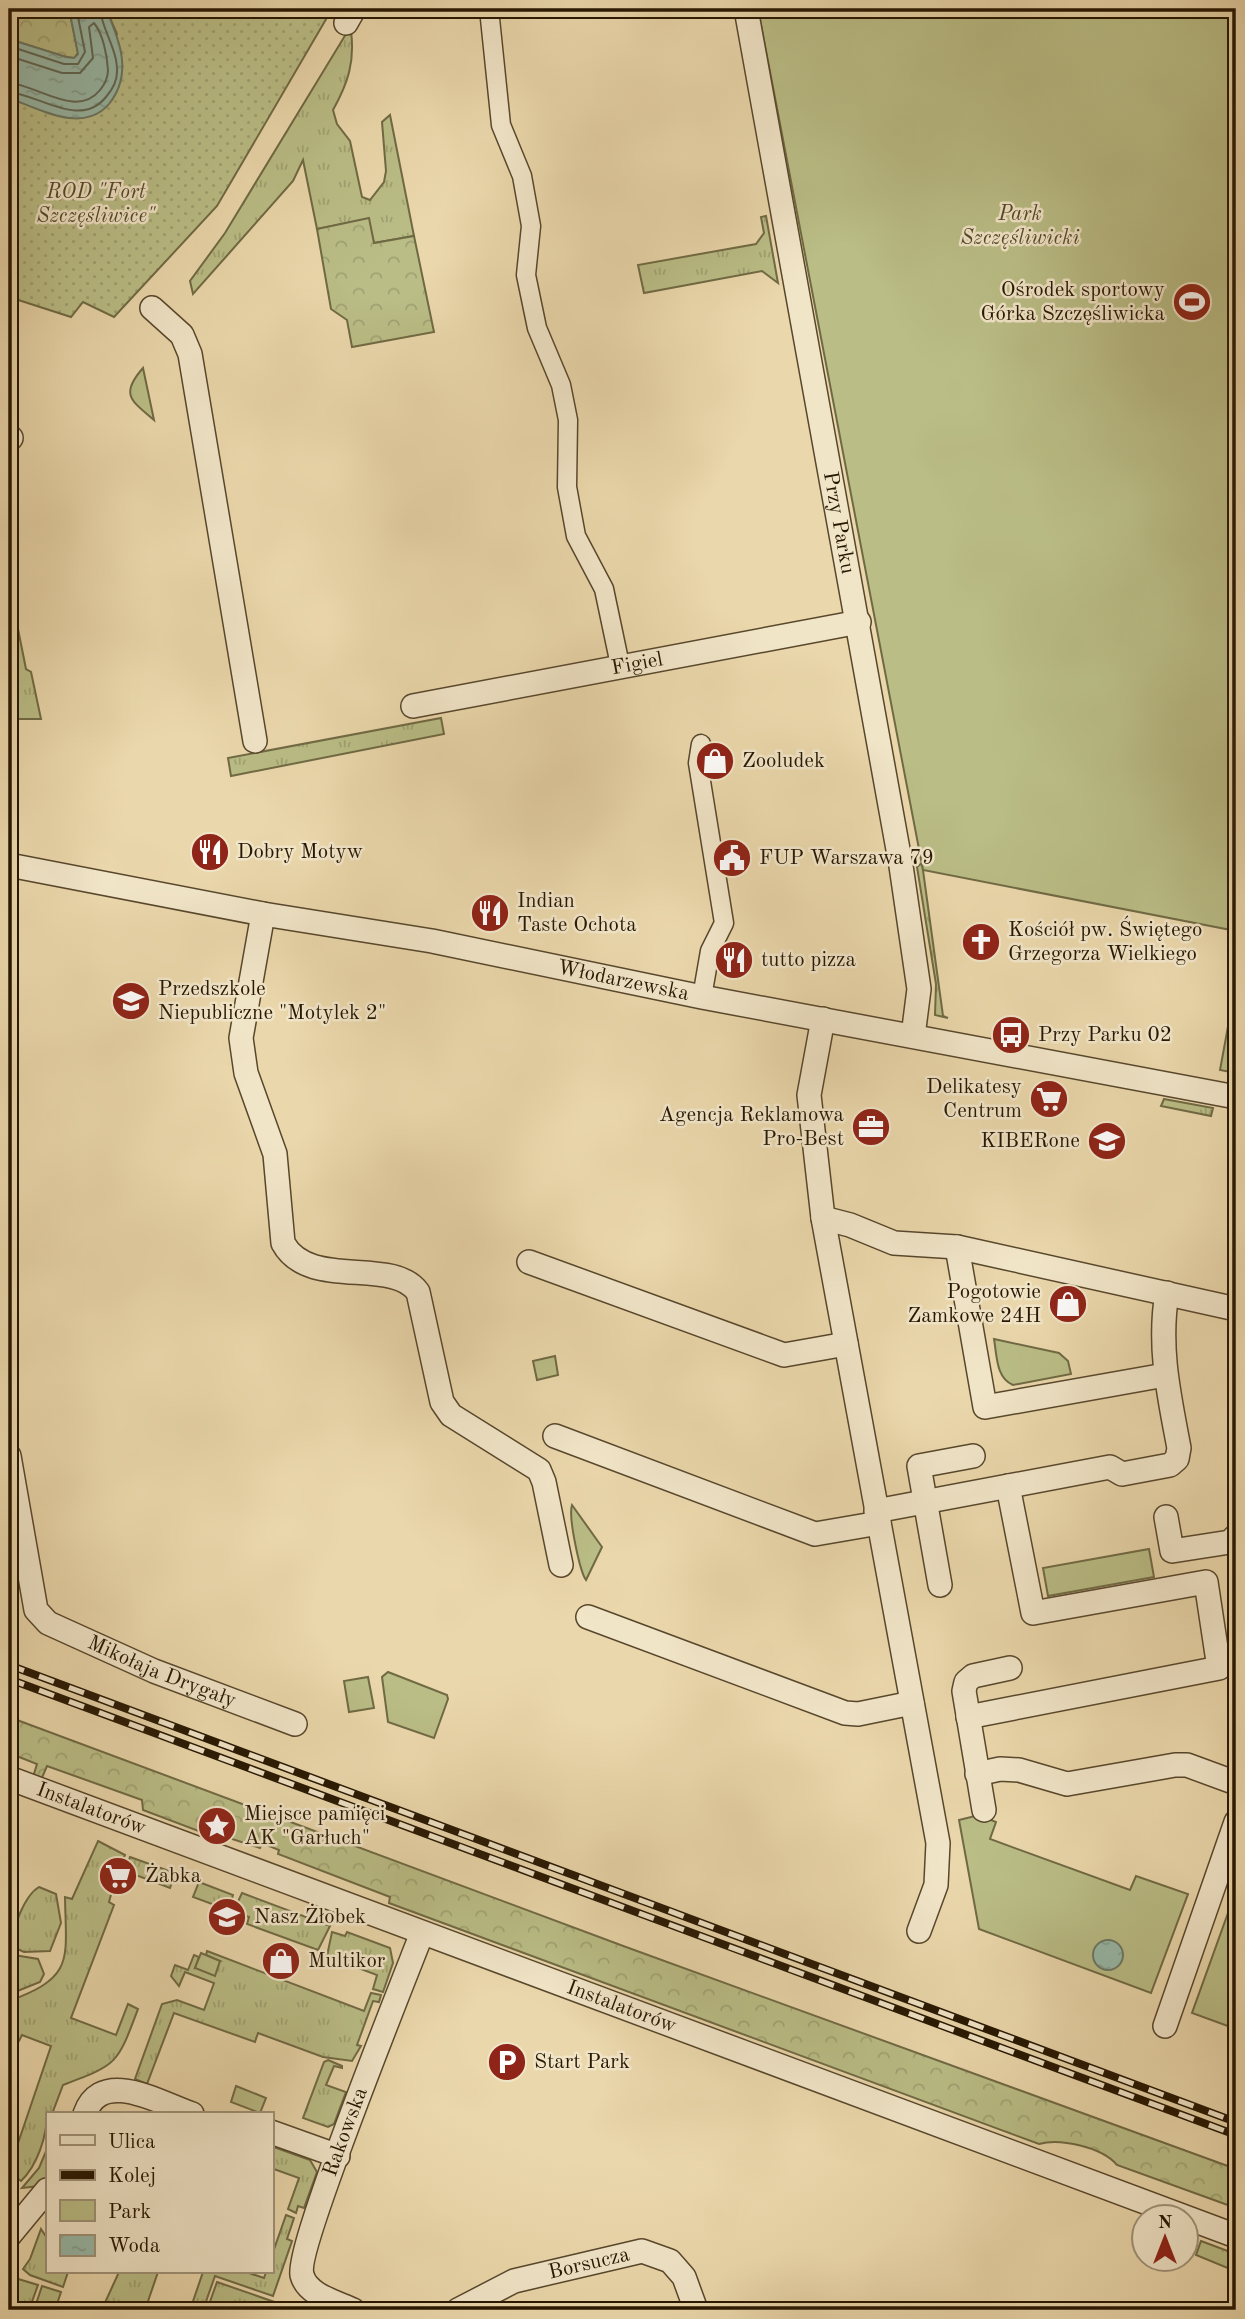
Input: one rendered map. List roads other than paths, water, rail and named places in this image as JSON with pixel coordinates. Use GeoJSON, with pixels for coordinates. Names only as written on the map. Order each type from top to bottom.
{"type":"FeatureCollection","features":[{"type":"Feature","properties":{"kind":"street"},"geometry":{"type":"LineString","coordinates":[[489,9],[500,125],[522,176],[531,226],[526,275],[537,328],[561,385],[568,420],[567,487],[576,536],[604,589],[620,665]]}},
{"type":"Feature","properties":{"kind":"street","name":"Przy Parku"},"geometry":{"type":"LineString","coordinates":[[746,9],[859,622],[916,965],[919,1004],[913,1037]]}},
{"type":"Feature","properties":{"kind":"street"},"geometry":{"type":"LineString","coordinates":[[152,308],[182,335],[190,354],[255,741]]}},
{"type":"Feature","properties":{"kind":"street","name":"Figiel"},"geometry":{"type":"LineString","coordinates":[[413,706],[859,622]]}},
{"type":"Feature","properties":{"kind":"street"},"geometry":{"type":"LineString","coordinates":[[701,744],[698,763],[724,923],[710,951],[702,997]]}},
{"type":"Feature","properties":{"kind":"street","name":"Włodarzewska"},"geometry":{"type":"LineString","coordinates":[[9,865],[263,914],[432,941],[702,997],[1236,1097]]}},
{"type":"Feature","properties":{"kind":"street"},"geometry":{"type":"LineString","coordinates":[[263,914],[241,1038],[246,1073],[275,1154],[283,1243],[289,1254],[307,1266],[396,1279],[413,1285],[418,1292],[442,1402],[451,1415],[538,1471],[544,1482],[561,1564]]}},
{"type":"Feature","properties":{"kind":"street"},"geometry":{"type":"LineString","coordinates":[[823,1019],[809,1095],[823,1218],[938,1843],[936,1885],[919,1931]]}},
{"type":"Feature","properties":{"kind":"street"},"geometry":{"type":"LineString","coordinates":[[823,1218],[850,1225],[894,1243],[957,1247],[1236,1309]]}},
{"type":"Feature","properties":{"kind":"street"},"geometry":{"type":"LineString","coordinates":[[957,1247],[985,1407],[1165,1375]]}},
{"type":"Feature","properties":{"kind":"street"},"geometry":{"type":"LineString","coordinates":[[529,1262],[784,1355],[846,1344]]}},
{"type":"Feature","properties":{"kind":"street"},"geometry":{"type":"LineString","coordinates":[[555,1436],[815,1535],[926,1502],[1110,1467],[1122,1474],[1170,1465],[1177,1459],[1179,1448],[1165,1375],[1162,1341],[1167,1293]]}},
{"type":"Feature","properties":{"kind":"street","name":"Mikołaja Drygały"},"geometry":{"type":"LineString","coordinates":[[9,1456],[36,1610],[48,1623],[113,1654],[295,1724]]}},
{"type":"Feature","properties":{"kind":"street"},"geometry":{"type":"LineString","coordinates":[[940,1585],[919,1466],[973,1456]]}},
{"type":"Feature","properties":{"kind":"street"},"geometry":{"type":"LineString","coordinates":[[968,1717],[1219,1668],[1206,1582],[1034,1613],[1008,1486]]}},
{"type":"Feature","properties":{"kind":"street"},"geometry":{"type":"LineString","coordinates":[[1166,1517],[1172,1551],[1230,1542],[1236,1536]]}},
{"type":"Feature","properties":{"kind":"street"},"geometry":{"type":"LineString","coordinates":[[588,1617],[845,1713],[858,1714],[912,1703]]}},
{"type":"Feature","properties":{"kind":"street"},"geometry":{"type":"LineString","coordinates":[[985,1810],[968,1717],[966,1682],[973,1676],[1010,1668]]}},
{"type":"Feature","properties":{"kind":"street"},"geometry":{"type":"LineString","coordinates":[[978,1774],[1000,1769],[1019,1770],[1067,1784],[1187,1765],[1236,1783]]}},
{"type":"Feature","properties":{"kind":"street","name":"Instalatorów"},"geometry":{"type":"LineString","coordinates":[[9,1778],[1236,2236]]}},
{"type":"Feature","properties":{"kind":"street"},"geometry":{"type":"LineString","coordinates":[[1165,2026],[1232,1850],[1236,1822]]}},
{"type":"Feature","properties":{"kind":"street","name":"Rakowska"},"geometry":{"type":"LineString","coordinates":[[353,2310],[315,2292],[301,2273],[304,2250],[422,1933]]}},
{"type":"Feature","properties":{"kind":"street"},"geometry":{"type":"LineString","coordinates":[[86,2112],[94,2097],[106,2090],[121,2089],[186,2112]]}},
{"type":"Feature","properties":{"kind":"street"},"geometry":{"type":"LineString","coordinates":[[273,2133],[338,2156]]}},
{"type":"Feature","properties":{"kind":"street"},"geometry":{"type":"LineString","coordinates":[[9,2236],[46,2191]]}},
{"type":"Feature","properties":{"kind":"street","name":"Borsucza"},"geometry":{"type":"LineString","coordinates":[[458,2310],[514,2281],[642,2251],[670,2261],[684,2277],[696,2310]]}},
{"type":"Feature","properties":{"kind":"water"},"geometry":{"type":"Polygon","coordinates":[[[63,9],[106,9],[122,57],[121,81],[116,93],[105,108],[87,117],[62,117],[9,98],[9,39],[66,57],[74,58],[78,54],[71,19],[63,9]]]}},
{"type":"Feature","properties":{"kind":"water"},"geometry":{"type":"Polygon","coordinates":[[[1108,1940],[1119,1944],[1123,1955],[1119,1966],[1108,1970],[1097,1966],[1093,1955],[1097,1944],[1108,1940]]]}},
{"type":"Feature","properties":{"kind":"railway"},"geometry":{"type":"LineString","coordinates":[[9,1665],[1236,2122]]}},
{"type":"Feature","properties":{"kind":"railway"},"geometry":{"type":"LineString","coordinates":[[9,1679],[1236,2135]]}},
{"type":"Feature","properties":{"kind":"place","name":"Ośrodek sportowy Górka Szczęśliwicka"},"geometry":{"type":"Point","coordinates":[1192,302]}},
{"type":"Feature","properties":{"kind":"place","name":"Zooludek"},"geometry":{"type":"Point","coordinates":[715,761]}},
{"type":"Feature","properties":{"kind":"place","name":"Dobry Motyw"},"geometry":{"type":"Point","coordinates":[210,852]}},
{"type":"Feature","properties":{"kind":"place","name":"FUP Warszawa 79"},"geometry":{"type":"Point","coordinates":[732,858]}},
{"type":"Feature","properties":{"kind":"place","name":"Indian Taste Ochota"},"geometry":{"type":"Point","coordinates":[490,913]}},
{"type":"Feature","properties":{"kind":"place","name":"Kościół pw. Świętego Grzegorza Wielkiego"},"geometry":{"type":"Point","coordinates":[981,942]}},
{"type":"Feature","properties":{"kind":"place","name":"tutto pizza"},"geometry":{"type":"Point","coordinates":[734,960]}},
{"type":"Feature","properties":{"kind":"place","name":"Przedszkole Niepubliczne \"Motylek 2\""},"geometry":{"type":"Point","coordinates":[131,1001]}},
{"type":"Feature","properties":{"kind":"place","name":"Przy Parku 02"},"geometry":{"type":"Point","coordinates":[1011,1035]}},
{"type":"Feature","properties":{"kind":"place","name":"Delikatesy Centrum"},"geometry":{"type":"Point","coordinates":[1049,1099]}},
{"type":"Feature","properties":{"kind":"place","name":"Agencja Reklamowa Pro-Best"},"geometry":{"type":"Point","coordinates":[871,1127]}},
{"type":"Feature","properties":{"kind":"place","name":"KIBERone"},"geometry":{"type":"Point","coordinates":[1107,1141]}},
{"type":"Feature","properties":{"kind":"place","name":"Pogotowie Zamkowe 24H"},"geometry":{"type":"Point","coordinates":[1068,1304]}},
{"type":"Feature","properties":{"kind":"place","name":"Miejsce pamięci AK \"Garłuch\""},"geometry":{"type":"Point","coordinates":[217,1826]}},
{"type":"Feature","properties":{"kind":"place","name":"Żabka"},"geometry":{"type":"Point","coordinates":[118,1876]}},
{"type":"Feature","properties":{"kind":"place","name":"Nasz Żłobek"},"geometry":{"type":"Point","coordinates":[227,1917]}},
{"type":"Feature","properties":{"kind":"place","name":"Multikor"},"geometry":{"type":"Point","coordinates":[281,1961]}},
{"type":"Feature","properties":{"kind":"place","name":"Start Park"},"geometry":{"type":"Point","coordinates":[507,2062]}},
{"type":"Feature","properties":{"kind":"park label","name":"ROD \"Fort Szczęśliwice\""},"geometry":{"type":"Point","coordinates":[96,204]}},
{"type":"Feature","properties":{"kind":"park label","name":"Park Szczęśliwicki"},"geometry":{"type":"Point","coordinates":[1020,226]}}]}
